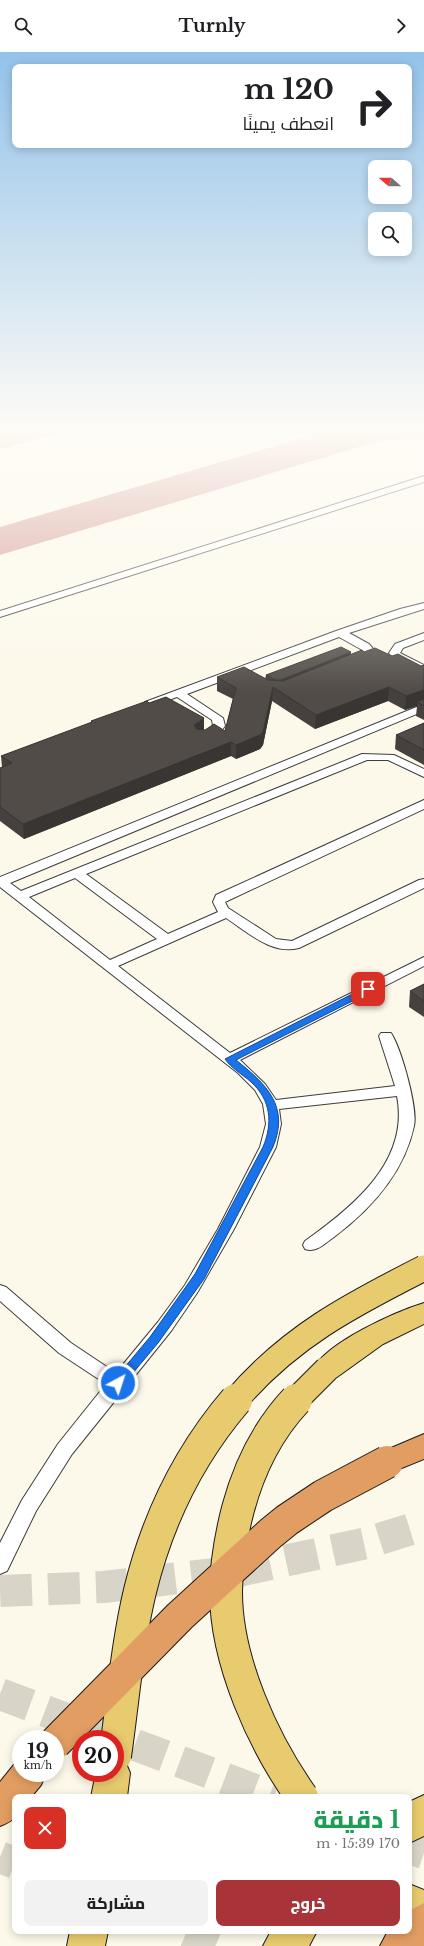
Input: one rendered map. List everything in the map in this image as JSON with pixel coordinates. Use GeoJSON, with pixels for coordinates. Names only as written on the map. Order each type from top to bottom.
{"type":"FeatureCollection","features":[{"type":"Feature","properties":{"kind":"highway"},"geometry":{"type":"LineString","coordinates":[[64,1734],[196,1601],[287,1521],[352,1479],[424,1446]]}},
{"type":"Feature","properties":{"kind":"highway"},"geometry":{"type":"LineString","coordinates":[[12,1794],[22,1782]]}},
{"type":"Feature","properties":{"kind":"highway"},"geometry":{"type":"LineString","coordinates":[[0,1809],[12,1794]]}},
{"type":"Feature","properties":{"kind":"highway"},"geometry":{"type":"LineString","coordinates":[[412,1934],[424,1922]]}},
{"type":"Feature","properties":{"kind":"highway"},"geometry":{"type":"LineString","coordinates":[[399,1946],[412,1934]]}},
{"type":"Feature","properties":{"kind":"main road"},"geometry":{"type":"LineString","coordinates":[[119,1730],[132,1630],[140,1590],[151,1552],[165,1516],[183,1479],[204,1443],[253,1381],[307,1334],[338,1314],[424,1268]]}},
{"type":"Feature","properties":{"kind":"main road"},"geometry":{"type":"LineString","coordinates":[[300,1794],[280,1763],[252,1704],[237,1658],[227,1612],[227,1568],[234,1526],[247,1480],[267,1438],[294,1401],[327,1369],[355,1346],[388,1328],[424,1313]]}},
{"type":"Feature","properties":{"kind":"main road"},"geometry":{"type":"LineString","coordinates":[[110,1794],[112,1782]]}},
{"type":"Feature","properties":{"kind":"main road"},"geometry":{"type":"LineString","coordinates":[[412,1823],[424,1812]]}},
{"type":"Feature","properties":{"kind":"main road"},"geometry":{"type":"LineString","coordinates":[[412,1904],[424,1912]]}},
{"type":"Feature","properties":{"kind":"main road"},"geometry":{"type":"LineString","coordinates":[[86,1946],[88,1934]]}},
{"type":"Feature","properties":{"kind":"main road"},"geometry":{"type":"LineString","coordinates":[[282,1946],[295,1934]]}},
{"type":"Feature","properties":{"kind":"lane"},"geometry":{"type":"LineString","coordinates":[[0,614],[310,515]]}},
{"type":"Feature","properties":{"kind":"lane"},"geometry":{"type":"LineString","coordinates":[[141,707],[340,633],[404,611],[424,606]]}},
{"type":"Feature","properties":{"kind":"lane"},"geometry":{"type":"LineString","coordinates":[[340,633],[365,646],[369,650],[367,656],[350,663]]}},
{"type":"Feature","properties":{"kind":"lane"},"geometry":{"type":"LineString","coordinates":[[424,636],[399,646],[396,648],[394,653],[398,657],[424,669]]}},
{"type":"Feature","properties":{"kind":"lane"},"geometry":{"type":"LineString","coordinates":[[238,671],[250,678]]}},
{"type":"Feature","properties":{"kind":"lane"},"geometry":{"type":"LineString","coordinates":[[178,693],[213,714],[219,722],[217,730],[201,740]]}},
{"type":"Feature","properties":{"kind":"lane"},"geometry":{"type":"LineString","coordinates":[[0,882],[424,707]]}},
{"type":"Feature","properties":{"kind":"lane"},"geometry":{"type":"LineString","coordinates":[[20,896],[366,756],[390,757],[424,774]]}},
{"type":"Feature","properties":{"kind":"lane"},"geometry":{"type":"LineString","coordinates":[[424,804],[227,895],[221,898],[219,902],[220,907],[227,913],[271,942],[294,945],[424,883]]}},
{"type":"Feature","properties":{"kind":"lane"},"geometry":{"type":"LineString","coordinates":[[76,873],[167,940]]}},
{"type":"Feature","properties":{"kind":"lane"},"geometry":{"type":"LineString","coordinates":[[0,882],[230,1059],[256,1081],[265,1093],[271,1105],[275,1119],[274,1133],[268,1147],[200,1276],[154,1340],[66,1448],[43,1481],[23,1517],[0,1565]]}},
{"type":"Feature","properties":{"kind":"lane"},"geometry":{"type":"LineString","coordinates":[[109,966],[227,913]]}},
{"type":"Feature","properties":{"kind":"lane"},"geometry":{"type":"LineString","coordinates":[[230,1059],[424,961]]}},
{"type":"Feature","properties":{"kind":"lane"},"geometry":{"type":"LineString","coordinates":[[311,1245],[348,1218],[377,1188],[397,1156],[407,1123],[403,1090],[386,1036]]}},
{"type":"Feature","properties":{"kind":"lane"},"geometry":{"type":"LineString","coordinates":[[271,1105],[403,1090]]}},
{"type":"Feature","properties":{"kind":"lane"},"geometry":{"type":"LineString","coordinates":[[0,1291],[65,1348],[118,1383]]}},
{"type":"Feature","properties":{"kind":"building"},"geometry":{"type":"Polygon","coordinates":[[[341,647],[351,652],[281,680],[275,680],[266,675],[341,647]]]}},
{"type":"Feature","properties":{"kind":"building"},"geometry":{"type":"Polygon","coordinates":[[[375,648],[392,656],[398,654],[421,666],[424,665],[424,690],[406,696],[389,687],[316,715],[273,687],[263,732],[260,735],[236,745],[231,742],[23,824],[0,807],[0,768],[12,763],[1,756],[92,722],[91,721],[147,701],[149,703],[166,697],[204,718],[194,725],[196,729],[205,730],[214,724],[225,731],[236,688],[217,677],[244,667],[268,680],[283,681],[362,650],[364,652],[375,648]]]}},
{"type":"Feature","properties":{"kind":"building"},"geometry":{"type":"Polygon","coordinates":[[[424,699],[424,706],[417,702],[424,699]]]}},
{"type":"Feature","properties":{"kind":"building"},"geometry":{"type":"Polygon","coordinates":[[[424,723],[424,750],[396,735],[424,723]]]}},
{"type":"Feature","properties":{"kind":"building"},"geometry":{"type":"Polygon","coordinates":[[[424,984],[424,1001],[410,991],[424,984]]]}},
{"type":"Feature","properties":{"kind":"taxiway"},"geometry":{"type":"LineString","coordinates":[[0,541],[86,515]]}},
{"type":"Feature","properties":{"kind":"tunnel"},"geometry":{"type":"LineString","coordinates":[[0,1591],[104,1587],[238,1571],[367,1543],[424,1525]]}},
{"type":"Feature","properties":{"kind":"tunnel"},"geometry":{"type":"LineString","coordinates":[[0,1694],[266,1794]]}},
{"type":"Feature","properties":{"kind":"tunnel"},"geometry":{"type":"LineString","coordinates":[[412,1849],[424,1853]]}},
{"type":"Feature","properties":{"kind":"tunnel"},"geometry":{"type":"LineString","coordinates":[[0,1857],[12,1862]]}},
{"type":"Feature","properties":{"kind":"tunnel"},"geometry":{"type":"LineString","coordinates":[[194,1934],[223,1946]]}},
{"type":"Feature","properties":{"kind":"route"},"geometry":{"type":"LineString","coordinates":[[118,1383],[154,1340],[200,1276],[274,1133],[275,1119],[271,1105],[265,1093],[256,1081],[230,1059],[368,989]]}}]}
